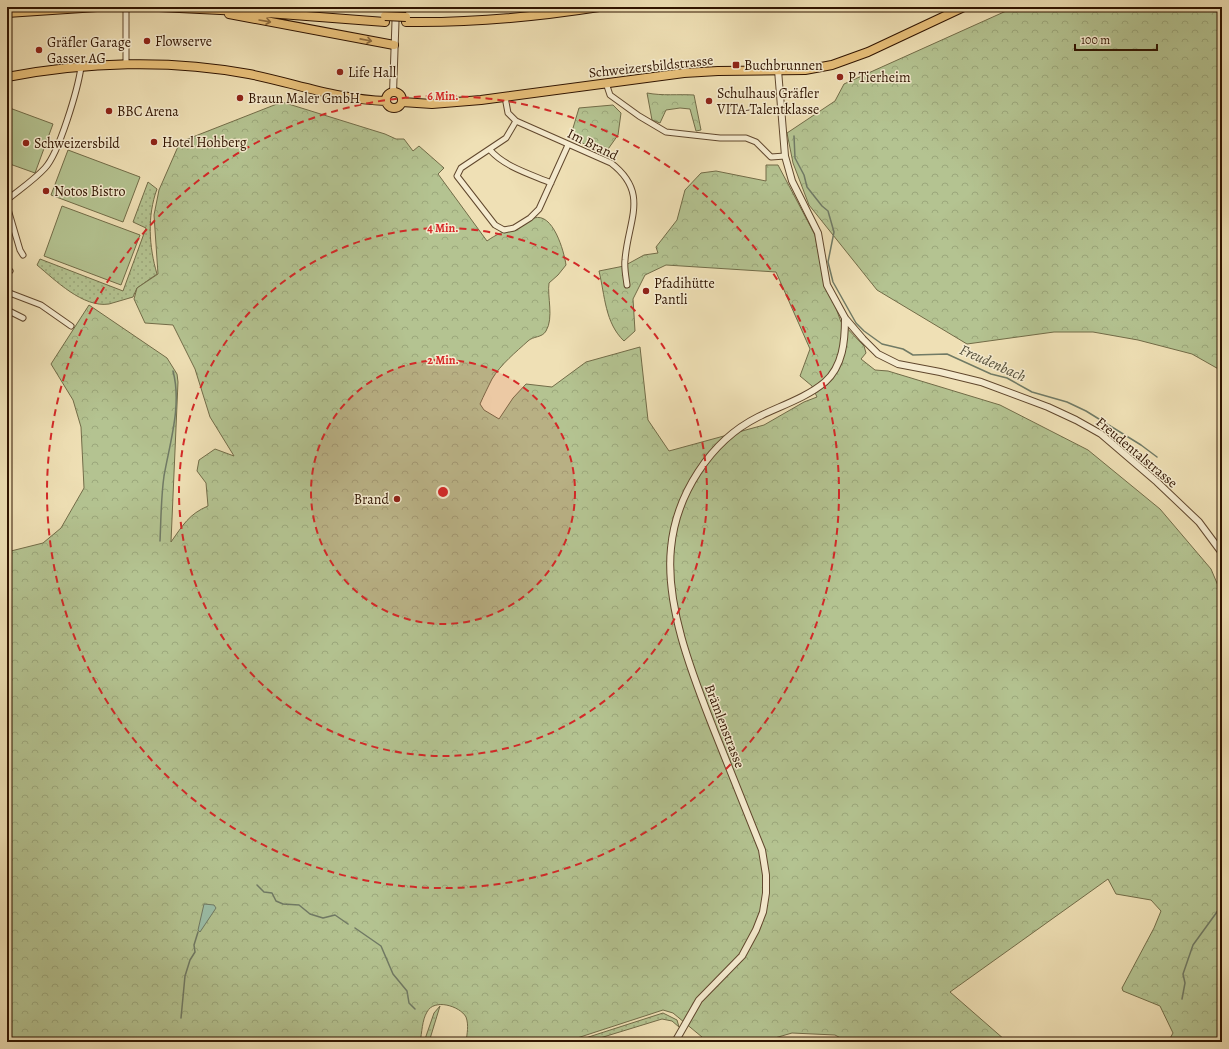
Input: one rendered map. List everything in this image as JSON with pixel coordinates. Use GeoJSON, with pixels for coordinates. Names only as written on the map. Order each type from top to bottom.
{"type":"FeatureCollection","features":[{"type":"Feature","properties":{"kind":"main road"},"geometry":{"type":"LineString","coordinates":[[7,13],[97,7]]}},
{"type":"Feature","properties":{"kind":"main road"},"geometry":{"type":"LineString","coordinates":[[159,7],[460,22],[533,16],[599,7]]}},
{"type":"Feature","properties":{"kind":"main road"},"geometry":{"type":"LineString","coordinates":[[260,7],[385,19]]}},
{"type":"Feature","properties":{"kind":"main road","name":"Schweizersbildstrasse"},"geometry":{"type":"LineString","coordinates":[[402,102],[432,104],[504,97],[697,72],[805,70],[832,66],[868,52],[964,7]]}},
{"type":"Feature","properties":{"kind":"main road"},"geometry":{"type":"LineString","coordinates":[[199,9],[394,45]]}},
{"type":"Feature","properties":{"kind":"main road"},"geometry":{"type":"LineString","coordinates":[[7,77],[81,67],[126,65],[169,66],[248,74],[349,97],[386,101],[388,105],[393,108],[399,107],[402,102],[400,95],[393,92],[389,94],[386,101]]}},
{"type":"Feature","properties":{"kind":"street"},"geometry":{"type":"LineString","coordinates":[[126,7],[126,65]]}},
{"type":"Feature","properties":{"kind":"street"},"geometry":{"type":"LineString","coordinates":[[393,92],[396,7]]}},
{"type":"Feature","properties":{"kind":"street"},"geometry":{"type":"LineString","coordinates":[[7,200],[45,168],[54,155],[79,85],[81,67]]}},
{"type":"Feature","properties":{"kind":"street","name":"Freudentalstrasse"},"geometry":{"type":"LineString","coordinates":[[778,70],[785,156],[792,181],[818,233],[827,285],[845,318],[878,354],[898,364],[981,382],[1048,407],[1101,434],[1157,482],[1199,522],[1222,553]]}},
{"type":"Feature","properties":{"kind":"street"},"geometry":{"type":"LineString","coordinates":[[606,83],[610,95],[639,116],[666,132],[720,138],[746,138],[756,142],[771,157],[785,156]]}},
{"type":"Feature","properties":{"kind":"street"},"geometry":{"type":"LineString","coordinates":[[504,97],[508,113],[516,121],[506,138],[461,168],[457,176],[495,225],[504,230],[514,228],[530,218],[540,209],[568,144]]}},
{"type":"Feature","properties":{"kind":"street","name":"Im Brand"},"geometry":{"type":"LineString","coordinates":[[516,121],[611,163],[622,172],[632,186],[634,203],[625,261],[627,285]]}},
{"type":"Feature","properties":{"kind":"street"},"geometry":{"type":"LineString","coordinates":[[490,150],[496,157],[510,165],[551,183]]}},
{"type":"Feature","properties":{"kind":"street"},"geometry":{"type":"LineString","coordinates":[[7,206],[18,244],[23,255]]}},
{"type":"Feature","properties":{"kind":"street"},"geometry":{"type":"LineString","coordinates":[[7,292],[41,305],[71,326]]}},
{"type":"Feature","properties":{"kind":"street"},"geometry":{"type":"LineString","coordinates":[[7,310],[23,318]]}},
{"type":"Feature","properties":{"kind":"street","name":"Brämlenstrasse"},"geometry":{"type":"LineString","coordinates":[[675,1042],[699,1000],[742,956],[763,912],[766,893],[766,875],[762,850],[694,679],[678,624],[670,562],[676,520],[699,469],[733,432],[756,418],[803,396],[826,381],[840,359],[845,338],[845,318]]}},
{"type":"Feature","properties":{"kind":"green space"},"geometry":{"type":"Polygon","coordinates":[[[1015,7],[1222,7],[1222,371],[1192,354],[1138,340],[1093,332],[1054,332],[967,344],[877,290],[809,205],[793,163],[787,133],[835,101],[844,84],[1015,7]]]}},
{"type":"Feature","properties":{"kind":"green space"},"geometry":{"type":"Polygon","coordinates":[[[647,93],[665,95],[694,95],[701,130],[696,131],[690,109],[680,108],[666,110],[660,123],[652,120],[647,93]]]}},
{"type":"Feature","properties":{"kind":"green space"},"geometry":{"type":"Polygon","coordinates":[[[282,102],[385,134],[396,139],[404,139],[413,151],[419,146],[444,168],[438,174],[487,241],[501,233],[516,230],[534,218],[541,218],[547,221],[552,227],[560,242],[566,265],[549,283],[550,320],[546,331],[542,335],[528,341],[504,363],[492,379],[480,404],[484,410],[499,419],[513,398],[526,384],[552,387],[586,362],[640,347],[648,420],[669,451],[764,425],[804,402],[817,397],[812,386],[800,376],[810,349],[776,272],[666,265],[645,275],[633,299],[635,331],[624,341],[618,334],[609,318],[599,271],[624,266],[644,255],[658,253],[656,247],[677,220],[685,190],[701,173],[716,171],[766,181],[766,165],[778,165],[815,235],[821,267],[841,322],[864,346],[866,353],[861,359],[875,370],[888,371],[1000,405],[1088,450],[1160,509],[1211,569],[1222,595],[1222,1042],[1168,1042],[1173,1033],[1160,1006],[1123,991],[1122,988],[1154,928],[1161,911],[1151,900],[1116,894],[1108,879],[950,992],[1005,1040],[1004,1042],[848,1042],[835,1035],[792,1033],[761,1042],[708,1042],[673,1013],[663,1010],[565,1042],[466,1042],[468,1026],[466,1017],[463,1013],[447,1005],[435,1005],[430,1008],[425,1015],[420,1042],[7,1042],[7,552],[43,543],[61,528],[84,488],[81,427],[73,400],[51,364],[89,305],[167,358],[177,374],[178,382],[171,542],[191,516],[208,506],[206,483],[197,471],[199,460],[215,449],[234,456],[210,417],[195,369],[173,325],[145,323],[134,299],[137,288],[158,274],[154,215],[159,190],[180,142],[282,102]]]}},
{"type":"Feature","properties":{"kind":"green space"},"geometry":{"type":"Polygon","coordinates":[[[613,105],[621,113],[618,135],[606,152],[574,140],[573,128],[579,108],[613,105]]]}},
{"type":"Feature","properties":{"kind":"green space","name":"Schweizersbild"},"geometry":{"type":"Polygon","coordinates":[[[7,107],[53,124],[35,173],[7,163],[7,107]]]}},
{"type":"Feature","properties":{"kind":"green space"},"geometry":{"type":"Polygon","coordinates":[[[68,150],[140,177],[123,222],[51,195],[68,150]]]}},
{"type":"Feature","properties":{"kind":"green space"},"geometry":{"type":"Polygon","coordinates":[[[148,182],[157,189],[150,221],[150,232],[152,253],[157,274],[137,288],[133,297],[109,304],[89,302],[70,292],[37,265],[40,259],[123,291],[146,228],[133,222],[148,182]]]}},
{"type":"Feature","properties":{"kind":"green space"},"geometry":{"type":"Polygon","coordinates":[[[62,206],[140,235],[121,285],[44,256],[62,206]]]}},
{"type":"Feature","properties":{"kind":"green space"},"geometry":{"type":"Polygon","coordinates":[[[440,1006],[429,1042],[424,1042],[434,1013],[440,1006]]]}},
{"type":"Feature","properties":{"kind":"green space"},"geometry":{"type":"Polygon","coordinates":[[[663,1013],[677,1020],[679,1027],[672,1021],[662,1019],[587,1042],[573,1042],[663,1013]]]}},
{"type":"Feature","properties":{"kind":"shaded area"},"geometry":{"type":"Polygon","coordinates":[[[204,904],[214,905],[216,908],[200,932],[198,930],[204,904]]]}},
{"type":"Feature","properties":{"kind":"waterway","name":"Freudenbach"},"geometry":{"type":"LineString","coordinates":[[794,136],[795,158],[804,175],[807,187],[822,206],[828,211],[834,232],[828,262],[833,282],[856,323],[864,331],[882,344],[903,349],[913,355],[947,354],[991,374],[1007,378],[1032,392],[1067,402],[1086,411],[1141,445],[1157,457]]}},
{"type":"Feature","properties":{"kind":"waterway"},"geometry":{"type":"LineString","coordinates":[[160,541],[163,484],[176,410],[173,371]]}},
{"type":"Feature","properties":{"kind":"waterway"},"geometry":{"type":"LineString","coordinates":[[257,885],[264,892],[272,893],[276,901],[283,904],[299,905],[310,914],[323,918],[335,915],[348,924]]}},
{"type":"Feature","properties":{"kind":"waterway"},"geometry":{"type":"LineString","coordinates":[[1182,999],[1185,983],[1183,974],[1193,945],[1222,905]]}},
{"type":"Feature","properties":{"kind":"waterway"},"geometry":{"type":"LineString","coordinates":[[355,928],[381,946],[393,974],[407,991],[409,1003],[415,1009]]}},
{"type":"Feature","properties":{"kind":"waterway"},"geometry":{"type":"LineString","coordinates":[[181,1018],[185,976],[190,960],[195,952],[194,945],[198,932]]}},
{"type":"Feature","properties":{"kind":"place","name":"Flowserve"},"geometry":{"type":"Point","coordinates":[147,41]}},
{"type":"Feature","properties":{"kind":"place","name":"Gräfler Garage Gasser AG"},"geometry":{"type":"Point","coordinates":[39,50]}},
{"type":"Feature","properties":{"kind":"place","name":"Buchbrunnen"},"geometry":{"type":"Point","coordinates":[736,65]}},
{"type":"Feature","properties":{"kind":"place","name":"Life Hall"},"geometry":{"type":"Point","coordinates":[340,72]}},
{"type":"Feature","properties":{"kind":"place","name":"P Tierheim"},"geometry":{"type":"Point","coordinates":[840,77]}},
{"type":"Feature","properties":{"kind":"place","name":"Braun Maler GmbH"},"geometry":{"type":"Point","coordinates":[240,98]}},
{"type":"Feature","properties":{"kind":"place","name":"Schulhaus Gräfler VITA-Talentklasse"},"geometry":{"type":"Point","coordinates":[709,101]}},
{"type":"Feature","properties":{"kind":"place","name":"BBC Arena"},"geometry":{"type":"Point","coordinates":[109,111]}},
{"type":"Feature","properties":{"kind":"place","name":"Hotel Hohberg"},"geometry":{"type":"Point","coordinates":[154,142]}},
{"type":"Feature","properties":{"kind":"place","name":"Schweizersbild"},"geometry":{"type":"Point","coordinates":[26,143]}},
{"type":"Feature","properties":{"kind":"place","name":"Notos Bistro"},"geometry":{"type":"Point","coordinates":[46,191]}},
{"type":"Feature","properties":{"kind":"place","name":"Pfadihütte Pantli"},"geometry":{"type":"Point","coordinates":[646,291]}},
{"type":"Feature","properties":{"kind":"place","name":"Brand"},"geometry":{"type":"Point","coordinates":[397,499]}}]}
